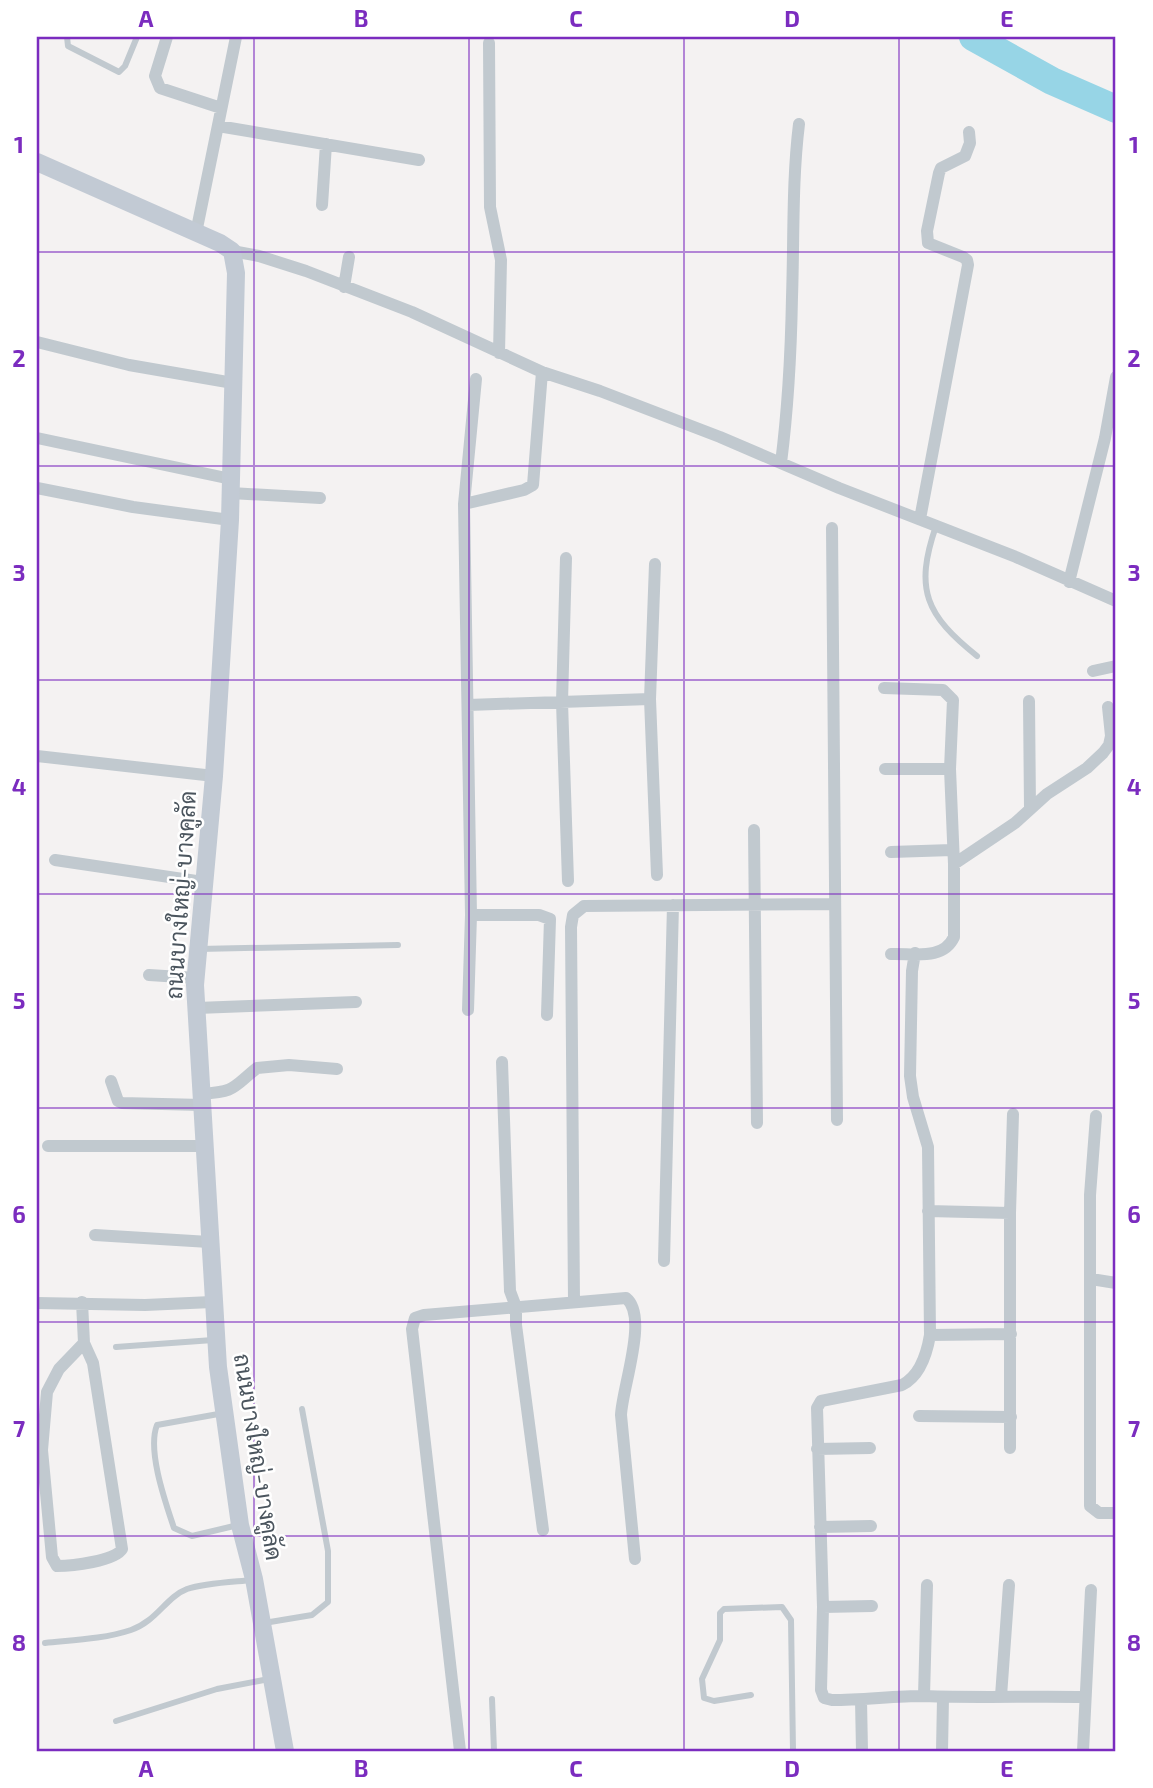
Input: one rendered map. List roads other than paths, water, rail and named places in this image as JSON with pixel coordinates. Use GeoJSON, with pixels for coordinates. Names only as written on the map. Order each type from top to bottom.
{"type":"FeatureCollection","features":[{"type":"Feature","properties":{"kind":"street"},"geometry":{"type":"LineString","coordinates":[[167,37],[155,76],[160,88],[221,108]]}},
{"type":"Feature","properties":{"kind":"street"},"geometry":{"type":"LineString","coordinates":[[196,233],[236,37]]}},
{"type":"Feature","properties":{"kind":"street"},"geometry":{"type":"LineString","coordinates":[[489,43],[490,207],[501,260],[499,353]]}},
{"type":"Feature","properties":{"kind":"street"},"geometry":{"type":"LineString","coordinates":[[781,463],[787,412],[793,203],[799,124]]}},
{"type":"Feature","properties":{"kind":"street"},"geometry":{"type":"LineString","coordinates":[[218,126],[419,160]]}},
{"type":"Feature","properties":{"kind":"street"},"geometry":{"type":"LineString","coordinates":[[920,519],[968,265],[967,260],[962,257],[928,243],[927,231],[941,168],[965,156],[970,143],[969,132]]}},
{"type":"Feature","properties":{"kind":"street"},"geometry":{"type":"LineString","coordinates":[[322,205],[326,144]]}},
{"type":"Feature","properties":{"kind":"street"},"geometry":{"type":"LineString","coordinates":[[37,162],[220,243],[232,251],[271,260],[412,312],[542,372],[600,391],[781,463],[1016,557],[1116,601]]}},
{"type":"Feature","properties":{"kind":"street","name":"ถนนบางใหญ่-บางคูลัด"},"geometry":{"type":"LineString","coordinates":[[232,251],[236,273],[230,520],[214,776],[197,949],[197,1008],[215,1340],[240,1525],[254,1579],[284,1751]]}},
{"type":"Feature","properties":{"kind":"street"},"geometry":{"type":"LineString","coordinates":[[344,287],[349,257]]}},
{"type":"Feature","properties":{"kind":"street"},"geometry":{"type":"LineString","coordinates":[[37,342],[129,365],[233,383]]}},
{"type":"Feature","properties":{"kind":"street"},"geometry":{"type":"LineString","coordinates":[[464,504],[524,490],[533,485],[542,372]]}},
{"type":"Feature","properties":{"kind":"street"},"geometry":{"type":"LineString","coordinates":[[1069,582],[1105,438],[1116,377]]}},
{"type":"Feature","properties":{"kind":"street"},"geometry":{"type":"LineString","coordinates":[[468,1010],[471,915],[464,504],[475,379]]}},
{"type":"Feature","properties":{"kind":"street"},"geometry":{"type":"LineString","coordinates":[[37,438],[231,486],[320,498]]}},
{"type":"Feature","properties":{"kind":"street"},"geometry":{"type":"LineString","coordinates":[[37,488],[133,507],[230,520]]}},
{"type":"Feature","properties":{"kind":"street"},"geometry":{"type":"LineString","coordinates":[[832,528],[837,1120]]}},
{"type":"Feature","properties":{"kind":"street"},"geometry":{"type":"LineString","coordinates":[[566,558],[562,702],[568,881]]}},
{"type":"Feature","properties":{"kind":"street"},"geometry":{"type":"LineString","coordinates":[[655,564],[650,699],[657,875]]}},
{"type":"Feature","properties":{"kind":"street"},"geometry":{"type":"LineString","coordinates":[[1093,671],[1116,666]]}},
{"type":"Feature","properties":{"kind":"street"},"geometry":{"type":"LineString","coordinates":[[884,688],[943,690],[952,696],[953,700],[950,769],[954,937],[941,953],[891,954]]}},
{"type":"Feature","properties":{"kind":"street"},"geometry":{"type":"LineString","coordinates":[[468,705],[650,699]]}},
{"type":"Feature","properties":{"kind":"street"},"geometry":{"type":"LineString","coordinates":[[1029,701],[1030,809]]}},
{"type":"Feature","properties":{"kind":"street"},"geometry":{"type":"LineString","coordinates":[[954,864],[988,843],[1064,781],[1087,768],[1109,745],[1111,736],[1108,707]]}},
{"type":"Feature","properties":{"kind":"street"},"geometry":{"type":"LineString","coordinates":[[37,756],[214,776]]}},
{"type":"Feature","properties":{"kind":"street"},"geometry":{"type":"LineString","coordinates":[[885,769],[950,769]]}},
{"type":"Feature","properties":{"kind":"street"},"geometry":{"type":"LineString","coordinates":[[754,830],[757,1122]]}},
{"type":"Feature","properties":{"kind":"street"},"geometry":{"type":"LineString","coordinates":[[891,852],[952,850]]}},
{"type":"Feature","properties":{"kind":"street"},"geometry":{"type":"LineString","coordinates":[[55,860],[204,882]]}},
{"type":"Feature","properties":{"kind":"street"},"geometry":{"type":"LineString","coordinates":[[575,1301],[573,915],[584,906],[835,904]]}},
{"type":"Feature","properties":{"kind":"street"},"geometry":{"type":"LineString","coordinates":[[664,1261],[673,905]]}},
{"type":"Feature","properties":{"kind":"street"},"geometry":{"type":"LineString","coordinates":[[471,915],[539,915],[550,919],[547,1014]]}},
{"type":"Feature","properties":{"kind":"street"},"geometry":{"type":"LineString","coordinates":[[915,954],[912,971],[910,1076],[913,1097],[928,1147],[930,1335],[928,1349],[910,1381],[818,1404],[821,1690],[824,1698],[832,1700],[923,1696],[1086,1697]]}},
{"type":"Feature","properties":{"kind":"street"},"geometry":{"type":"LineString","coordinates":[[149,975],[196,978]]}},
{"type":"Feature","properties":{"kind":"street"},"geometry":{"type":"LineString","coordinates":[[197,1008],[356,1002]]}},
{"type":"Feature","properties":{"kind":"street"},"geometry":{"type":"LineString","coordinates":[[502,1062],[510,1291],[516,1307],[516,1325],[543,1530]]}},
{"type":"Feature","properties":{"kind":"street"},"geometry":{"type":"LineString","coordinates":[[111,1081],[118,1101],[122,1103],[201,1099],[238,1087],[257,1068],[289,1065],[337,1069]]}},
{"type":"Feature","properties":{"kind":"street"},"geometry":{"type":"LineString","coordinates":[[1010,1448],[1010,1213],[1013,1114]]}},
{"type":"Feature","properties":{"kind":"street"},"geometry":{"type":"LineString","coordinates":[[1096,1116],[1090,1195],[1090,1506],[1100,1513],[1116,1513]]}},
{"type":"Feature","properties":{"kind":"street"},"geometry":{"type":"LineString","coordinates":[[48,1146],[204,1146]]}},
{"type":"Feature","properties":{"kind":"street"},"geometry":{"type":"LineString","coordinates":[[928,1211],[1010,1213]]}},
{"type":"Feature","properties":{"kind":"street"},"geometry":{"type":"LineString","coordinates":[[95,1235],[209,1241]]}},
{"type":"Feature","properties":{"kind":"street"},"geometry":{"type":"LineString","coordinates":[[1091,1279],[1116,1283]]}},
{"type":"Feature","properties":{"kind":"street"},"geometry":{"type":"LineString","coordinates":[[460,1751],[412,1329],[415,1318],[575,1301],[626,1298],[632,1303],[634,1350],[621,1401],[621,1415],[635,1559]]}},
{"type":"Feature","properties":{"kind":"street"},"geometry":{"type":"LineString","coordinates":[[82,1302],[84,1343],[93,1363],[122,1549],[114,1556],[71,1566],[57,1566],[52,1557],[42,1450],[47,1392],[59,1369],[84,1343]]}},
{"type":"Feature","properties":{"kind":"street"},"geometry":{"type":"LineString","coordinates":[[37,1303],[212,1303]]}},
{"type":"Feature","properties":{"kind":"street"},"geometry":{"type":"LineString","coordinates":[[930,1335],[1012,1334]]}},
{"type":"Feature","properties":{"kind":"street"},"geometry":{"type":"LineString","coordinates":[[919,1416],[1011,1417]]}},
{"type":"Feature","properties":{"kind":"street"},"geometry":{"type":"LineString","coordinates":[[817,1449],[870,1448]]}},
{"type":"Feature","properties":{"kind":"street"},"geometry":{"type":"LineString","coordinates":[[820,1527],[871,1527]]}},
{"type":"Feature","properties":{"kind":"street"},"geometry":{"type":"LineString","coordinates":[[923,1696],[927,1585]]}},
{"type":"Feature","properties":{"kind":"street"},"geometry":{"type":"LineString","coordinates":[[1001,1696],[1009,1585]]}},
{"type":"Feature","properties":{"kind":"street"},"geometry":{"type":"LineString","coordinates":[[1083,1751],[1091,1590]]}},
{"type":"Feature","properties":{"kind":"street"},"geometry":{"type":"LineString","coordinates":[[822,1607],[872,1606]]}},
{"type":"Feature","properties":{"kind":"street"},"geometry":{"type":"LineString","coordinates":[[942,1751],[943,1698]]}},
{"type":"Feature","properties":{"kind":"street"},"geometry":{"type":"LineString","coordinates":[[861,1700],[862,1751]]}},
{"type":"Feature","properties":{"kind":"lane"},"geometry":{"type":"LineString","coordinates":[[67,37],[68,46],[119,72],[125,66],[137,37]]}},
{"type":"Feature","properties":{"kind":"lane"},"geometry":{"type":"LineString","coordinates":[[936,526],[928,549],[926,591],[936,617],[949,634],[977,656]]}},
{"type":"Feature","properties":{"kind":"lane"},"geometry":{"type":"LineString","coordinates":[[197,949],[398,944]]}},
{"type":"Feature","properties":{"kind":"lane"},"geometry":{"type":"LineString","coordinates":[[116,1347],[215,1340]]}},
{"type":"Feature","properties":{"kind":"lane"},"geometry":{"type":"LineString","coordinates":[[262,1624],[312,1615],[328,1602],[328,1551],[302,1409]]}},
{"type":"Feature","properties":{"kind":"lane"},"geometry":{"type":"LineString","coordinates":[[224,1413],[157,1425],[153,1436],[163,1494],[174,1528],[192,1536],[240,1525]]}},
{"type":"Feature","properties":{"kind":"lane"},"geometry":{"type":"LineString","coordinates":[[45,1643],[111,1636],[132,1630],[149,1622],[187,1589],[254,1579]]}},
{"type":"Feature","properties":{"kind":"lane"},"geometry":{"type":"LineString","coordinates":[[751,1695],[714,1701],[704,1698],[702,1679],[720,1640],[720,1613],[724,1609],[782,1607],[791,1620],[793,1751]]}},
{"type":"Feature","properties":{"kind":"lane"},"geometry":{"type":"LineString","coordinates":[[116,1721],[217,1689],[272,1679]]}},
{"type":"Feature","properties":{"kind":"lane"},"geometry":{"type":"LineString","coordinates":[[492,1699],[494,1751]]}},
{"type":"Feature","properties":{"kind":"waterway"},"geometry":{"type":"LineString","coordinates":[[973,37],[1052,81],[1116,109]]}}]}
